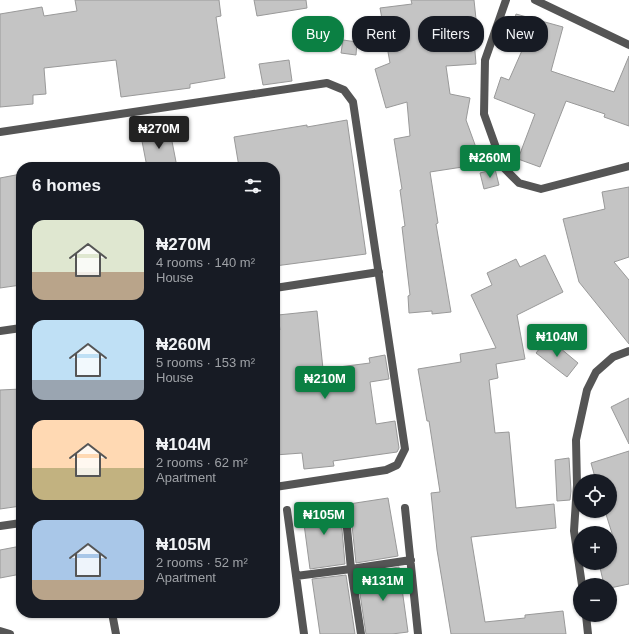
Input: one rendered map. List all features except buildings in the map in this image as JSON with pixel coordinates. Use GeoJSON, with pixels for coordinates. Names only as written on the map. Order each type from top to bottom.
{"type":"FeatureCollection","features":[{"type":"Feature","properties":{"kind":"street"},"geometry":{"type":"LineString","coordinates":[[506,0],[485,60],[484,114],[503,167],[519,183],[541,189],[629,166]]}},
{"type":"Feature","properties":{"kind":"street"},"geometry":{"type":"LineString","coordinates":[[535,0],[629,45]]}},
{"type":"Feature","properties":{"kind":"street"},"geometry":{"type":"LineString","coordinates":[[0,132],[327,83],[344,90],[353,102],[405,449],[397,464],[386,470],[280,486]]}},
{"type":"Feature","properties":{"kind":"street"},"geometry":{"type":"LineString","coordinates":[[280,287],[379,272]]}},
{"type":"Feature","properties":{"kind":"street"},"geometry":{"type":"LineString","coordinates":[[0,331],[16,329]]}},
{"type":"Feature","properties":{"kind":"street"},"geometry":{"type":"LineString","coordinates":[[581,578],[574,531],[577,485],[576,440],[587,390],[596,372],[613,357],[629,351]]}},
{"type":"Feature","properties":{"kind":"street"},"geometry":{"type":"LineString","coordinates":[[345,508],[351,569],[361,634]]}},
{"type":"Feature","properties":{"kind":"street"},"geometry":{"type":"LineString","coordinates":[[405,508],[418,634]]}},
{"type":"Feature","properties":{"kind":"street"},"geometry":{"type":"LineString","coordinates":[[288,510],[304,634]]}},
{"type":"Feature","properties":{"kind":"street"},"geometry":{"type":"LineString","coordinates":[[0,526],[16,524]]}},
{"type":"Feature","properties":{"kind":"street"},"geometry":{"type":"LineString","coordinates":[[296,576],[411,560]]}},
{"type":"Feature","properties":{"kind":"street"},"geometry":{"type":"LineString","coordinates":[[113,618],[116,634]]}},
{"type":"Feature","properties":{"kind":"street"},"geometry":{"type":"LineString","coordinates":[[587,622],[588,634]]}},
{"type":"Feature","properties":{"kind":"street"},"geometry":{"type":"LineString","coordinates":[[0,631],[10,634]]}}]}
